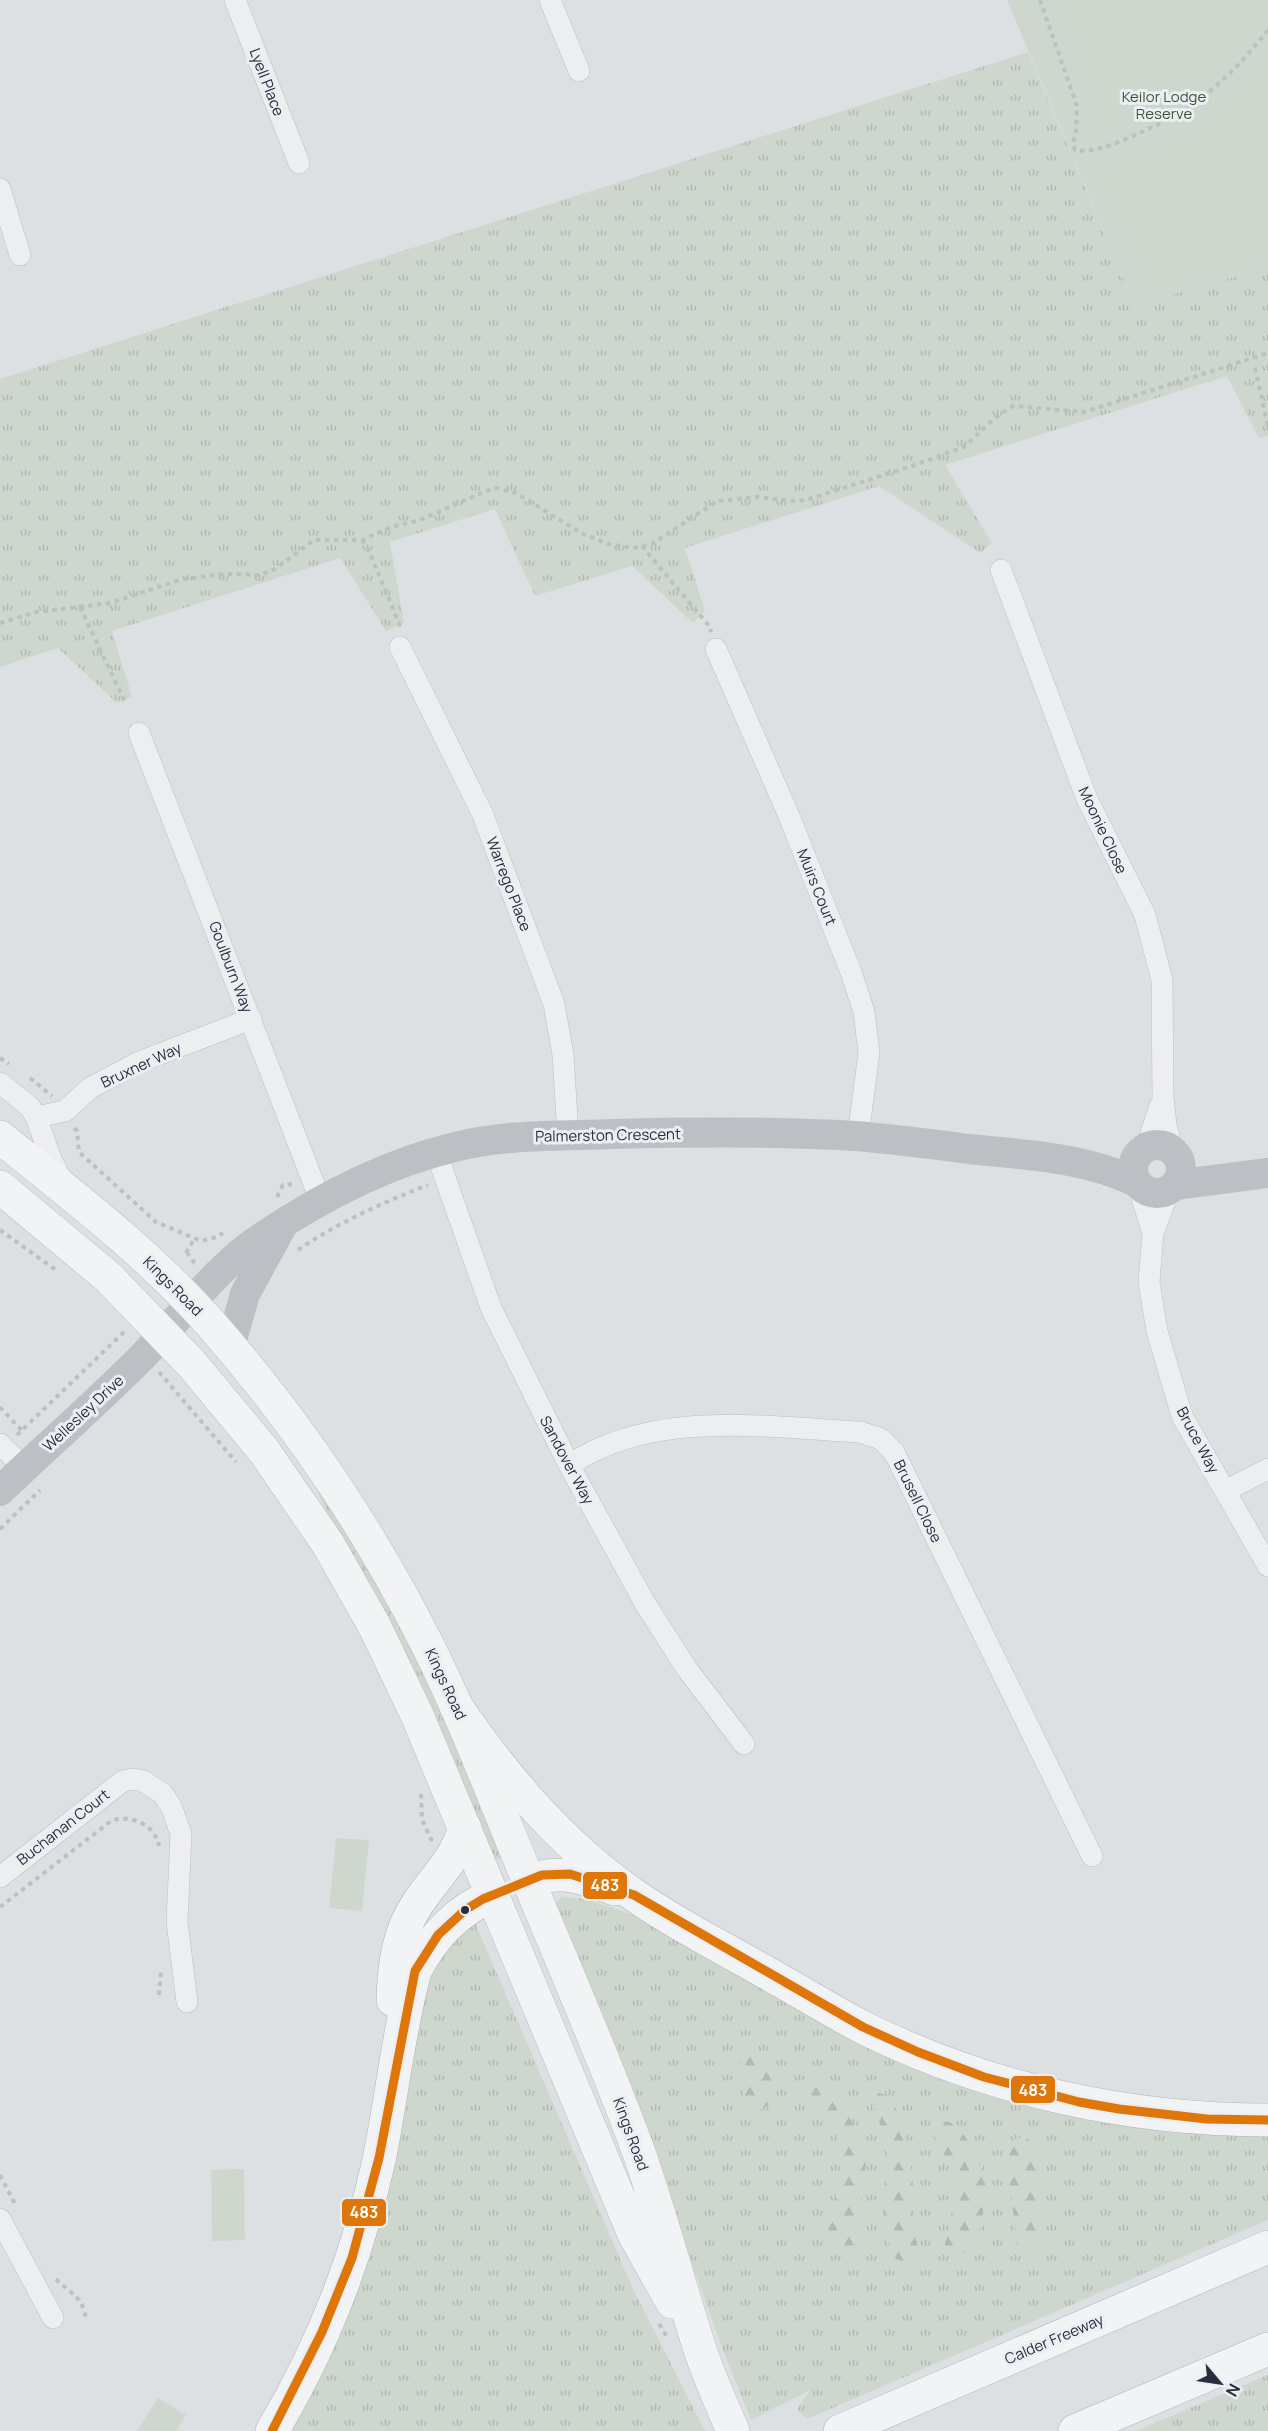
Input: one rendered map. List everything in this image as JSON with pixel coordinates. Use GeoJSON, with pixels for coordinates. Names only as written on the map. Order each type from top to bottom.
{"type":"FeatureCollection","features":[{"type":"Feature","properties":{"kind":"main road","name":"Kings Road"},"geometry":{"type":"LineString","coordinates":[[0,1137],[65,1188],[157,1268],[199,1293],[230,1347],[305,1442],[357,1519],[405,1602],[456,1706],[584,2013],[638,2152],[663,2224],[700,2351],[731,2426]]}},
{"type":"Feature","properties":{"kind":"main road","name":"Kings Road"},"geometry":{"type":"LineString","coordinates":[[0,1187],[108,1277],[154,1343],[191,1363],[242,1424],[328,1544],[386,1648],[417,1715],[634,2234],[700,2351]]}},
{"type":"Feature","properties":{"kind":"main road"},"geometry":{"type":"LineString","coordinates":[[456,1706],[498,1765],[543,1817],[634,1895],[863,2027],[953,2066],[1079,2102],[1159,2115],[1268,2121]]}},
{"type":"Feature","properties":{"kind":"main road"},"geometry":{"type":"LineString","coordinates":[[390,2101],[393,1997],[399,1943],[418,1903],[449,1865],[465,1828]]}},
{"type":"Feature","properties":{"kind":"main road"},"geometry":{"type":"LineString","coordinates":[[272,2431],[322,2332],[351,2258],[371,2193],[411,1988],[422,1959],[451,1922],[473,1904],[542,1875],[570,1874],[634,1895]]}},
{"type":"Feature","properties":{"kind":"main road","name":"Calder Freeway"},"geometry":{"type":"LineString","coordinates":[[840,2431],[1268,2247]]}},
{"type":"Feature","properties":{"kind":"main road"},"geometry":{"type":"LineString","coordinates":[[1075,2431],[1268,2349]]}},
{"type":"Feature","properties":{"kind":"street","name":"Lyell Place"},"geometry":{"type":"LineString","coordinates":[[236,0],[299,163]]}},
{"type":"Feature","properties":{"kind":"street"},"geometry":{"type":"LineString","coordinates":[[550,0],[579,71]]}},
{"type":"Feature","properties":{"kind":"street"},"geometry":{"type":"LineString","coordinates":[[0,189],[20,255]]}},
{"type":"Feature","properties":{"kind":"street","name":"Moonie Close"},"geometry":{"type":"LineString","coordinates":[[1001,570],[1087,799],[1145,915],[1162,980],[1163,1097],[1173,1171]]}},
{"type":"Feature","properties":{"kind":"street","name":"Warrego Place"},"geometry":{"type":"LineString","coordinates":[[400,647],[483,815],[554,1004],[563,1055],[568,1136]]}},
{"type":"Feature","properties":{"kind":"street","name":"Muirs Court"},"geometry":{"type":"LineString","coordinates":[[716,650],[789,816],[851,972],[864,1012],[869,1053],[858,1136]]}},
{"type":"Feature","properties":{"kind":"street","name":"Goulburn Way"},"geometry":{"type":"LineString","coordinates":[[139,733],[316,1190]]}},
{"type":"Feature","properties":{"kind":"street","name":"Bruxner Way"},"geometry":{"type":"LineString","coordinates":[[36,1117],[65,1111],[90,1088],[139,1062],[251,1019]]}},
{"type":"Feature","properties":{"kind":"street"},"geometry":{"type":"LineString","coordinates":[[0,1083],[19,1096],[36,1117],[51,1159],[65,1188]]}},
{"type":"Feature","properties":{"kind":"street","name":"Moonie Close"},"geometry":{"type":"LineString","coordinates":[[1139,1168],[1163,1097]]}},
{"type":"Feature","properties":{"kind":"street","name":"Palmerston Crescent"},"geometry":{"type":"LineString","coordinates":[[199,1293],[277,1213],[316,1190],[441,1165],[493,1141],[568,1136],[782,1133],[858,1136],[1070,1160],[1118,1158],[1139,1168]]}},
{"type":"Feature","properties":{"kind":"street"},"geometry":{"type":"LineString","coordinates":[[1173,1171],[1157,1145],[1139,1168],[1153,1193],[1173,1171],[1194,1163],[1259,1173]]}},
{"type":"Feature","properties":{"kind":"street","name":"Sandover Way"},"geometry":{"type":"LineString","coordinates":[[441,1165],[491,1308],[569,1466],[652,1614],[687,1669],[744,1744]]}},
{"type":"Feature","properties":{"kind":"street","name":"Bruce Way"},"geometry":{"type":"LineString","coordinates":[[1139,1168],[1153,1233]]}},
{"type":"Feature","properties":{"kind":"street","name":"Bruce Way"},"geometry":{"type":"LineString","coordinates":[[1173,1171],[1153,1233],[1149,1282],[1157,1330],[1182,1416],[1268,1566]]}},
{"type":"Feature","properties":{"kind":"street"},"geometry":{"type":"LineString","coordinates":[[230,1347],[245,1294],[277,1213]]}},
{"type":"Feature","properties":{"kind":"street","name":"Wellesley Drive"},"geometry":{"type":"LineString","coordinates":[[0,1491],[9,1453],[154,1343],[199,1293]]}},
{"type":"Feature","properties":{"kind":"street","name":"Brusell Close"},"geometry":{"type":"LineString","coordinates":[[569,1466],[605,1445],[639,1434],[706,1426],[860,1432],[881,1438],[894,1452],[1092,1856]]}},
{"type":"Feature","properties":{"kind":"street"},"geometry":{"type":"LineString","coordinates":[[1225,1491],[1268,1469]]}},
{"type":"Feature","properties":{"kind":"street","name":"Buchanan Court"},"geometry":{"type":"LineString","coordinates":[[0,1877],[123,1781],[133,1779],[152,1785],[162,1793],[171,1806],[181,1834],[177,1922],[186,2002]]}},
{"type":"Feature","properties":{"kind":"street"},"geometry":{"type":"LineString","coordinates":[[8,2212],[53,2318]]}},
{"type":"Feature","properties":{"kind":"path"},"geometry":{"type":"LineString","coordinates":[[1040,0],[1077,106],[1073,144],[1075,150],[1084,152],[1114,144],[1178,115],[1222,83],[1268,30]]}},
{"type":"Feature","properties":{"kind":"path"},"geometry":{"type":"LineString","coordinates":[[0,623],[37,612],[123,600],[183,579],[225,574],[260,575],[275,569],[314,540],[362,540],[391,527],[420,520],[486,490],[496,488],[516,493],[581,533],[608,544],[633,548],[652,544],[717,501],[757,497],[806,500],[964,447],[996,417],[1014,406],[1084,412],[1268,353]]}},
{"type":"Feature","properties":{"kind":"path"},"geometry":{"type":"LineString","coordinates":[[1255,368],[1268,427]]}},
{"type":"Feature","properties":{"kind":"path"},"geometry":{"type":"LineString","coordinates":[[362,540],[369,550],[401,628],[400,647]]}},
{"type":"Feature","properties":{"kind":"path"},"geometry":{"type":"LineString","coordinates":[[642,546],[710,627],[716,650]]}},
{"type":"Feature","properties":{"kind":"path"},"geometry":{"type":"LineString","coordinates":[[80,607],[124,702]]}},
{"type":"Feature","properties":{"kind":"path"},"geometry":{"type":"LineString","coordinates":[[0,1058],[17,1070]]}},
{"type":"Feature","properties":{"kind":"path"},"geometry":{"type":"LineString","coordinates":[[26,1076],[51,1092],[59,1113],[77,1131],[79,1152],[156,1222],[201,1241],[226,1232]]}},
{"type":"Feature","properties":{"kind":"path"},"geometry":{"type":"LineString","coordinates":[[293,1253],[441,1165]]}},
{"type":"Feature","properties":{"kind":"path"},"geometry":{"type":"LineString","coordinates":[[277,1213],[278,1196],[282,1185],[300,1184],[316,1190]]}},
{"type":"Feature","properties":{"kind":"path"},"geometry":{"type":"LineString","coordinates":[[0,1230],[63,1276]]}},
{"type":"Feature","properties":{"kind":"path"},"geometry":{"type":"LineString","coordinates":[[194,1239],[187,1252],[199,1293]]}},
{"type":"Feature","properties":{"kind":"path"},"geometry":{"type":"LineString","coordinates":[[9,1453],[22,1431],[125,1328],[154,1343],[160,1374],[240,1466]]}},
{"type":"Feature","properties":{"kind":"path"},"geometry":{"type":"LineString","coordinates":[[0,1407],[22,1431]]}},
{"type":"Feature","properties":{"kind":"path"},"geometry":{"type":"LineString","coordinates":[[421,1791],[421,1812],[425,1830],[449,1865]]}},
{"type":"Feature","properties":{"kind":"path"},"geometry":{"type":"LineString","coordinates":[[0,1908],[111,1821],[122,1817],[133,1819],[152,1831],[158,1841],[161,1854]]}},
{"type":"Feature","properties":{"kind":"path"},"geometry":{"type":"LineString","coordinates":[[159,1995],[161,1963]]}},
{"type":"Feature","properties":{"kind":"path"},"geometry":{"type":"LineString","coordinates":[[0,2175],[8,2212]]}},
{"type":"Feature","properties":{"kind":"path"},"geometry":{"type":"LineString","coordinates":[[53,2274],[58,2282],[79,2298],[85,2309],[86,2320]]}},
{"type":"Feature","properties":{"kind":"path"},"geometry":{"type":"LineString","coordinates":[[654,2315],[669,2340]]}},
{"type":"Feature","properties":{"kind":"green space","name":"Keilor Lodge Reserve"},"geometry":{"type":"Polygon","coordinates":[[[1007,0],[1268,0],[1268,267],[1135,305],[1007,0]]]}},
{"type":"Feature","properties":{"kind":"green space"},"geometry":{"type":"Polygon","coordinates":[[[1028,52],[1135,305],[1268,267],[1268,436],[1259,438],[1227,376],[945,465],[992,543],[980,553],[879,486],[685,548],[705,611],[693,623],[632,566],[535,596],[495,509],[390,542],[404,623],[386,631],[340,558],[112,631],[132,697],[117,703],[58,648],[0,667],[0,379],[1028,52]]]}},
{"type":"Feature","properties":{"kind":"green space"},"geometry":{"type":"Polygon","coordinates":[[[324,1488],[399,1611],[507,1855],[492,1861],[318,1493],[324,1488]]]}},
{"type":"Feature","properties":{"kind":"green space"},"geometry":{"type":"Polygon","coordinates":[[[336,1838],[369,1840],[362,1911],[329,1908],[336,1838]]]}},
{"type":"Feature","properties":{"kind":"green space"},"geometry":{"type":"Polygon","coordinates":[[[563,1897],[586,1899],[643,1918],[900,2060],[1033,2108],[1175,2131],[1268,2133],[1268,2220],[807,2419],[797,2410],[809,2391],[751,2420],[723,2350],[645,2134],[553,1908],[563,1897]]]}},
{"type":"Feature","properties":{"kind":"green space"},"geometry":{"type":"Polygon","coordinates":[[[473,1918],[634,2291],[705,2431],[285,2431],[427,1971],[473,1918]]]}},
{"type":"Feature","properties":{"kind":"green space"},"geometry":{"type":"Polygon","coordinates":[[[750,2050],[768,2057],[774,2076],[771,2101],[760,2109],[751,2108],[744,2101],[741,2058],[745,2052],[750,2050]]]}},
{"type":"Feature","properties":{"kind":"green space"},"geometry":{"type":"Polygon","coordinates":[[[815,2071],[824,2079],[851,2120],[864,2148],[865,2172],[860,2216],[861,2247],[854,2255],[847,2257],[834,2251],[828,2231],[843,2159],[838,2138],[805,2082],[809,2073],[815,2071]]]}},
{"type":"Feature","properties":{"kind":"green space"},"geometry":{"type":"Polygon","coordinates":[[[878,2093],[887,2097],[894,2106],[901,2120],[909,2154],[914,2196],[913,2228],[921,2255],[918,2262],[910,2264],[896,2259],[885,2229],[886,2144],[873,2099],[878,2093]]]}},
{"type":"Feature","properties":{"kind":"green space"},"geometry":{"type":"Polygon","coordinates":[[[943,2121],[958,2128],[971,2145],[985,2184],[980,2227],[972,2249],[967,2253],[951,2254],[945,2245],[953,2205],[954,2184],[947,2161],[933,2135],[937,2124],[943,2121]]]}},
{"type":"Feature","properties":{"kind":"green space"},"geometry":{"type":"Polygon","coordinates":[[[1022,2137],[1034,2143],[1040,2155],[1043,2234],[1038,2245],[1028,2248],[1017,2244],[1006,2152],[1015,2139],[1022,2137]]]}},
{"type":"Feature","properties":{"kind":"green space"},"geometry":{"type":"Polygon","coordinates":[[[244,2169],[245,2240],[212,2241],[211,2170],[244,2169]]]}},
{"type":"Feature","properties":{"kind":"green space"},"geometry":{"type":"Polygon","coordinates":[[[1268,2375],[1268,2431],[1136,2431],[1268,2375]]]}},
{"type":"Feature","properties":{"kind":"green space"},"geometry":{"type":"Polygon","coordinates":[[[158,2398],[186,2415],[176,2431],[137,2431],[158,2398]]]}},
{"type":"Feature","properties":{"kind":"transit line","name":"483"},"geometry":{"type":"LineString","coordinates":[[272,2431],[322,2332],[352,2258],[379,2158],[415,1971],[438,1935],[465,1910],[483,1899],[542,1875],[570,1874],[634,1895],[863,2027],[918,2052],[984,2077],[1079,2102],[1119,2109],[1207,2119],[1268,2120]]}}]}
